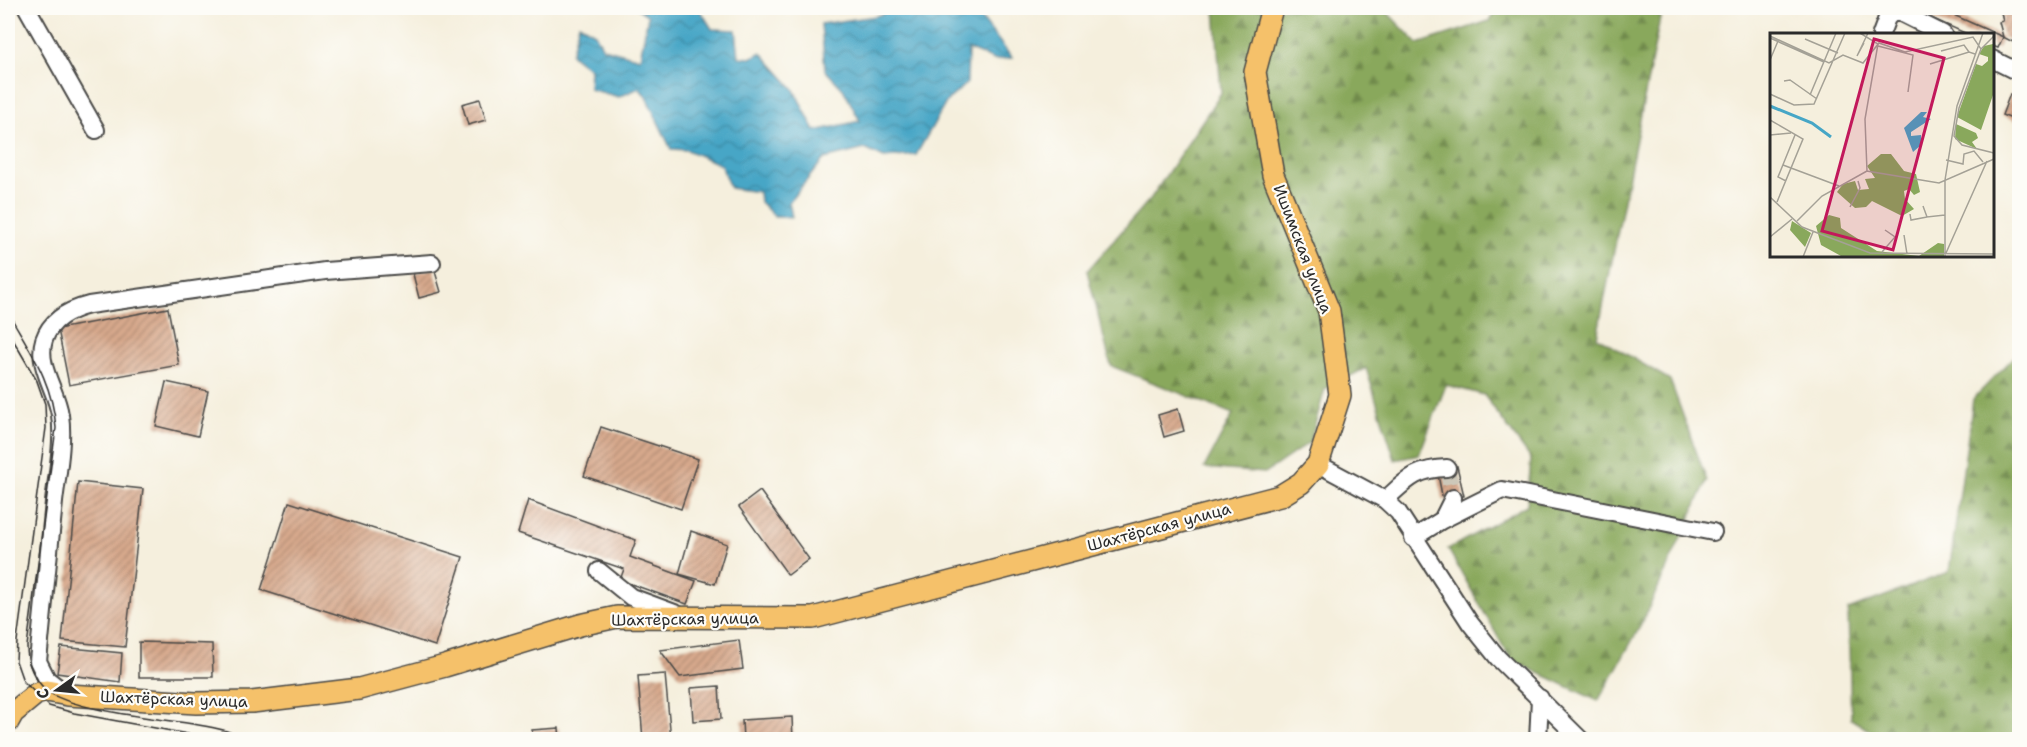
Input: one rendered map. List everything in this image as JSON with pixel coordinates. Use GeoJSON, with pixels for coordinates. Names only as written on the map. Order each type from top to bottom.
{"type":"FeatureCollection","features":[{"type":"Feature","properties":{"kind":"main road","name":"Ишимская улица"},"geometry":{"type":"LineString","coordinates":[[1272,8],[1255,72],[1273,175],[1329,311],[1340,395],[1318,464]]}},
{"type":"Feature","properties":{"kind":"main road","name":"Шахтёрская улица"},"geometry":{"type":"LineString","coordinates":[[10,715],[36,694],[47,691],[68,695],[196,703],[252,702],[359,689],[445,666],[580,625],[617,617],[813,618],[1280,496],[1301,483],[1318,464]]}},
{"type":"Feature","properties":{"kind":"street"},"geometry":{"type":"LineString","coordinates":[[27,8],[96,130]]}},
{"type":"Feature","properties":{"kind":"street"},"geometry":{"type":"LineString","coordinates":[[1881,33],[1887,18],[1892,13],[1901,13],[1941,33]]}},
{"type":"Feature","properties":{"kind":"street"},"geometry":{"type":"LineString","coordinates":[[1994,60],[2019,73]]}},
{"type":"Feature","properties":{"kind":"street"},"geometry":{"type":"LineString","coordinates":[[68,695],[47,679],[38,662],[60,451],[60,415],[43,355],[44,342],[58,319],[74,309],[89,305],[325,271],[432,263]]}},
{"type":"Feature","properties":{"kind":"street"},"geometry":{"type":"LineString","coordinates":[[1318,464],[1385,500],[1398,513],[1470,623],[1498,658],[1581,740]]}},
{"type":"Feature","properties":{"kind":"street"},"geometry":{"type":"LineString","coordinates":[[1385,500],[1413,475],[1432,469],[1447,468]]}},
{"type":"Feature","properties":{"kind":"street"},"geometry":{"type":"LineString","coordinates":[[1413,538],[1442,520],[1502,490],[1713,532]]}},
{"type":"Feature","properties":{"kind":"street"},"geometry":{"type":"LineString","coordinates":[[1442,520],[1453,498]]}},
{"type":"Feature","properties":{"kind":"street"},"geometry":{"type":"LineString","coordinates":[[599,571],[631,597],[686,617]]}},
{"type":"Feature","properties":{"kind":"street"},"geometry":{"type":"LineString","coordinates":[[1538,740],[1540,698]]}},
{"type":"Feature","properties":{"kind":"green space"},"geometry":{"type":"Polygon","coordinates":[[[1215,8],[1383,8],[1418,44],[1489,21],[1498,8],[1662,8],[1597,337],[1670,380],[1707,481],[1641,625],[1598,701],[1511,660],[1448,549],[1527,505],[1531,459],[1484,395],[1446,385],[1419,455],[1395,460],[1366,368],[1325,389],[1310,442],[1265,473],[1204,468],[1233,414],[1111,366],[1087,271],[1151,198],[1221,93],[1215,8]]]}},
{"type":"Feature","properties":{"kind":"green space"},"geometry":{"type":"Polygon","coordinates":[[[2019,352],[2019,739],[1883,739],[1851,719],[1848,610],[1949,572],[1973,399],[2019,352]]]}},
{"type":"Feature","properties":{"kind":"water"},"geometry":{"type":"Polygon","coordinates":[[[637,8],[699,8],[712,29],[736,30],[739,57],[751,58],[761,52],[793,88],[815,131],[860,121],[843,89],[825,70],[821,24],[876,16],[898,8],[943,8],[982,19],[1012,58],[994,60],[968,49],[967,83],[947,101],[916,155],[884,158],[865,149],[824,159],[789,202],[792,217],[775,217],[760,202],[759,192],[730,188],[721,165],[687,150],[671,149],[645,95],[639,88],[619,97],[589,89],[590,69],[571,54],[579,24],[595,33],[603,48],[640,58],[648,16],[637,8]]]}},
{"type":"Feature","properties":{"kind":"building"},"geometry":{"type":"Polygon","coordinates":[[[1923,8],[1938,8],[2003,37],[1998,48],[1994,47],[1994,33],[1965,33],[1920,13],[1923,8]]]}},
{"type":"Feature","properties":{"kind":"building"},"geometry":{"type":"Polygon","coordinates":[[[2000,8],[2012,8],[2019,45],[2003,37],[1999,22],[2003,21],[2000,8]]]}},
{"type":"Feature","properties":{"kind":"building"},"geometry":{"type":"Polygon","coordinates":[[[2010,94],[2019,98],[2019,122],[2002,115],[2010,94]]]}},
{"type":"Feature","properties":{"kind":"building"},"geometry":{"type":"Polygon","coordinates":[[[480,99],[486,120],[468,125],[462,104],[480,99]]]}},
{"type":"Feature","properties":{"kind":"building"},"geometry":{"type":"Polygon","coordinates":[[[434,268],[441,292],[419,298],[413,274],[434,268]]]}},
{"type":"Feature","properties":{"kind":"building"},"geometry":{"type":"Polygon","coordinates":[[[168,308],[179,365],[69,385],[58,329],[168,308]]]}},
{"type":"Feature","properties":{"kind":"building"},"geometry":{"type":"Polygon","coordinates":[[[166,382],[208,391],[198,436],[156,426],[166,382]]]}},
{"type":"Feature","properties":{"kind":"building"},"geometry":{"type":"Polygon","coordinates":[[[1178,409],[1184,431],[1164,437],[1158,415],[1178,409]]]}},
{"type":"Feature","properties":{"kind":"building"},"geometry":{"type":"Polygon","coordinates":[[[601,427],[698,459],[681,509],[584,476],[601,427]]]}},
{"type":"Feature","properties":{"kind":"building"},"geometry":{"type":"Polygon","coordinates":[[[1457,466],[1464,496],[1443,500],[1437,470],[1457,466]]]}},
{"type":"Feature","properties":{"kind":"building"},"geometry":{"type":"Polygon","coordinates":[[[78,482],[143,489],[125,647],[62,641],[78,482]]]}},
{"type":"Feature","properties":{"kind":"building"},"geometry":{"type":"Polygon","coordinates":[[[760,491],[809,559],[788,575],[739,507],[760,491]]]}},
{"type":"Feature","properties":{"kind":"building"},"geometry":{"type":"Polygon","coordinates":[[[528,500],[636,540],[630,557],[696,581],[687,604],[620,580],[624,569],[518,533],[528,500]]]}},
{"type":"Feature","properties":{"kind":"building"},"geometry":{"type":"Polygon","coordinates":[[[289,502],[463,557],[435,646],[261,590],[289,502]]]}},
{"type":"Feature","properties":{"kind":"building"},"geometry":{"type":"Polygon","coordinates":[[[691,531],[727,544],[715,584],[679,574],[691,531]]]}},
{"type":"Feature","properties":{"kind":"building"},"geometry":{"type":"Polygon","coordinates":[[[739,640],[743,669],[680,677],[660,650],[739,640]]]}},
{"type":"Feature","properties":{"kind":"building"},"geometry":{"type":"Polygon","coordinates":[[[139,642],[212,644],[213,677],[139,677],[139,642]]]}},
{"type":"Feature","properties":{"kind":"building"},"geometry":{"type":"Polygon","coordinates":[[[61,647],[122,653],[120,682],[57,673],[61,647]]]}},
{"type":"Feature","properties":{"kind":"building"},"geometry":{"type":"Polygon","coordinates":[[[665,674],[671,740],[643,740],[638,676],[665,674]]]}},
{"type":"Feature","properties":{"kind":"building"},"geometry":{"type":"Polygon","coordinates":[[[719,686],[721,719],[693,721],[691,688],[719,686]]]}},
{"type":"Feature","properties":{"kind":"building"},"geometry":{"type":"Polygon","coordinates":[[[792,717],[793,740],[743,740],[742,720],[792,717]]]}},
{"type":"Feature","properties":{"kind":"building"},"geometry":{"type":"Polygon","coordinates":[[[559,728],[560,740],[533,740],[532,730],[559,728]]]}},
{"type":"Feature","properties":{"kind":"building"},"geometry":{"type":"Polygon","coordinates":[[[498,736],[498,740],[426,740],[426,737],[498,736]]]}},
{"type":"Feature","properties":{"kind":"tunnel"},"geometry":{"type":"LineString","coordinates":[[1447,468],[1453,498]]}},
{"type":"Feature","properties":{"kind":"tram line"},"geometry":{"type":"LineString","coordinates":[[8,312],[45,381],[54,411],[56,428],[27,646],[28,658],[34,675],[46,690],[74,703],[116,713],[213,727],[233,733],[245,740]]}},
{"type":"Feature","properties":{"kind":"tram line"},"geometry":{"type":"LineString","coordinates":[[8,331],[37,381],[45,404],[46,428],[17,641],[16,661],[23,681],[49,706],[74,713],[220,740]]}}]}
